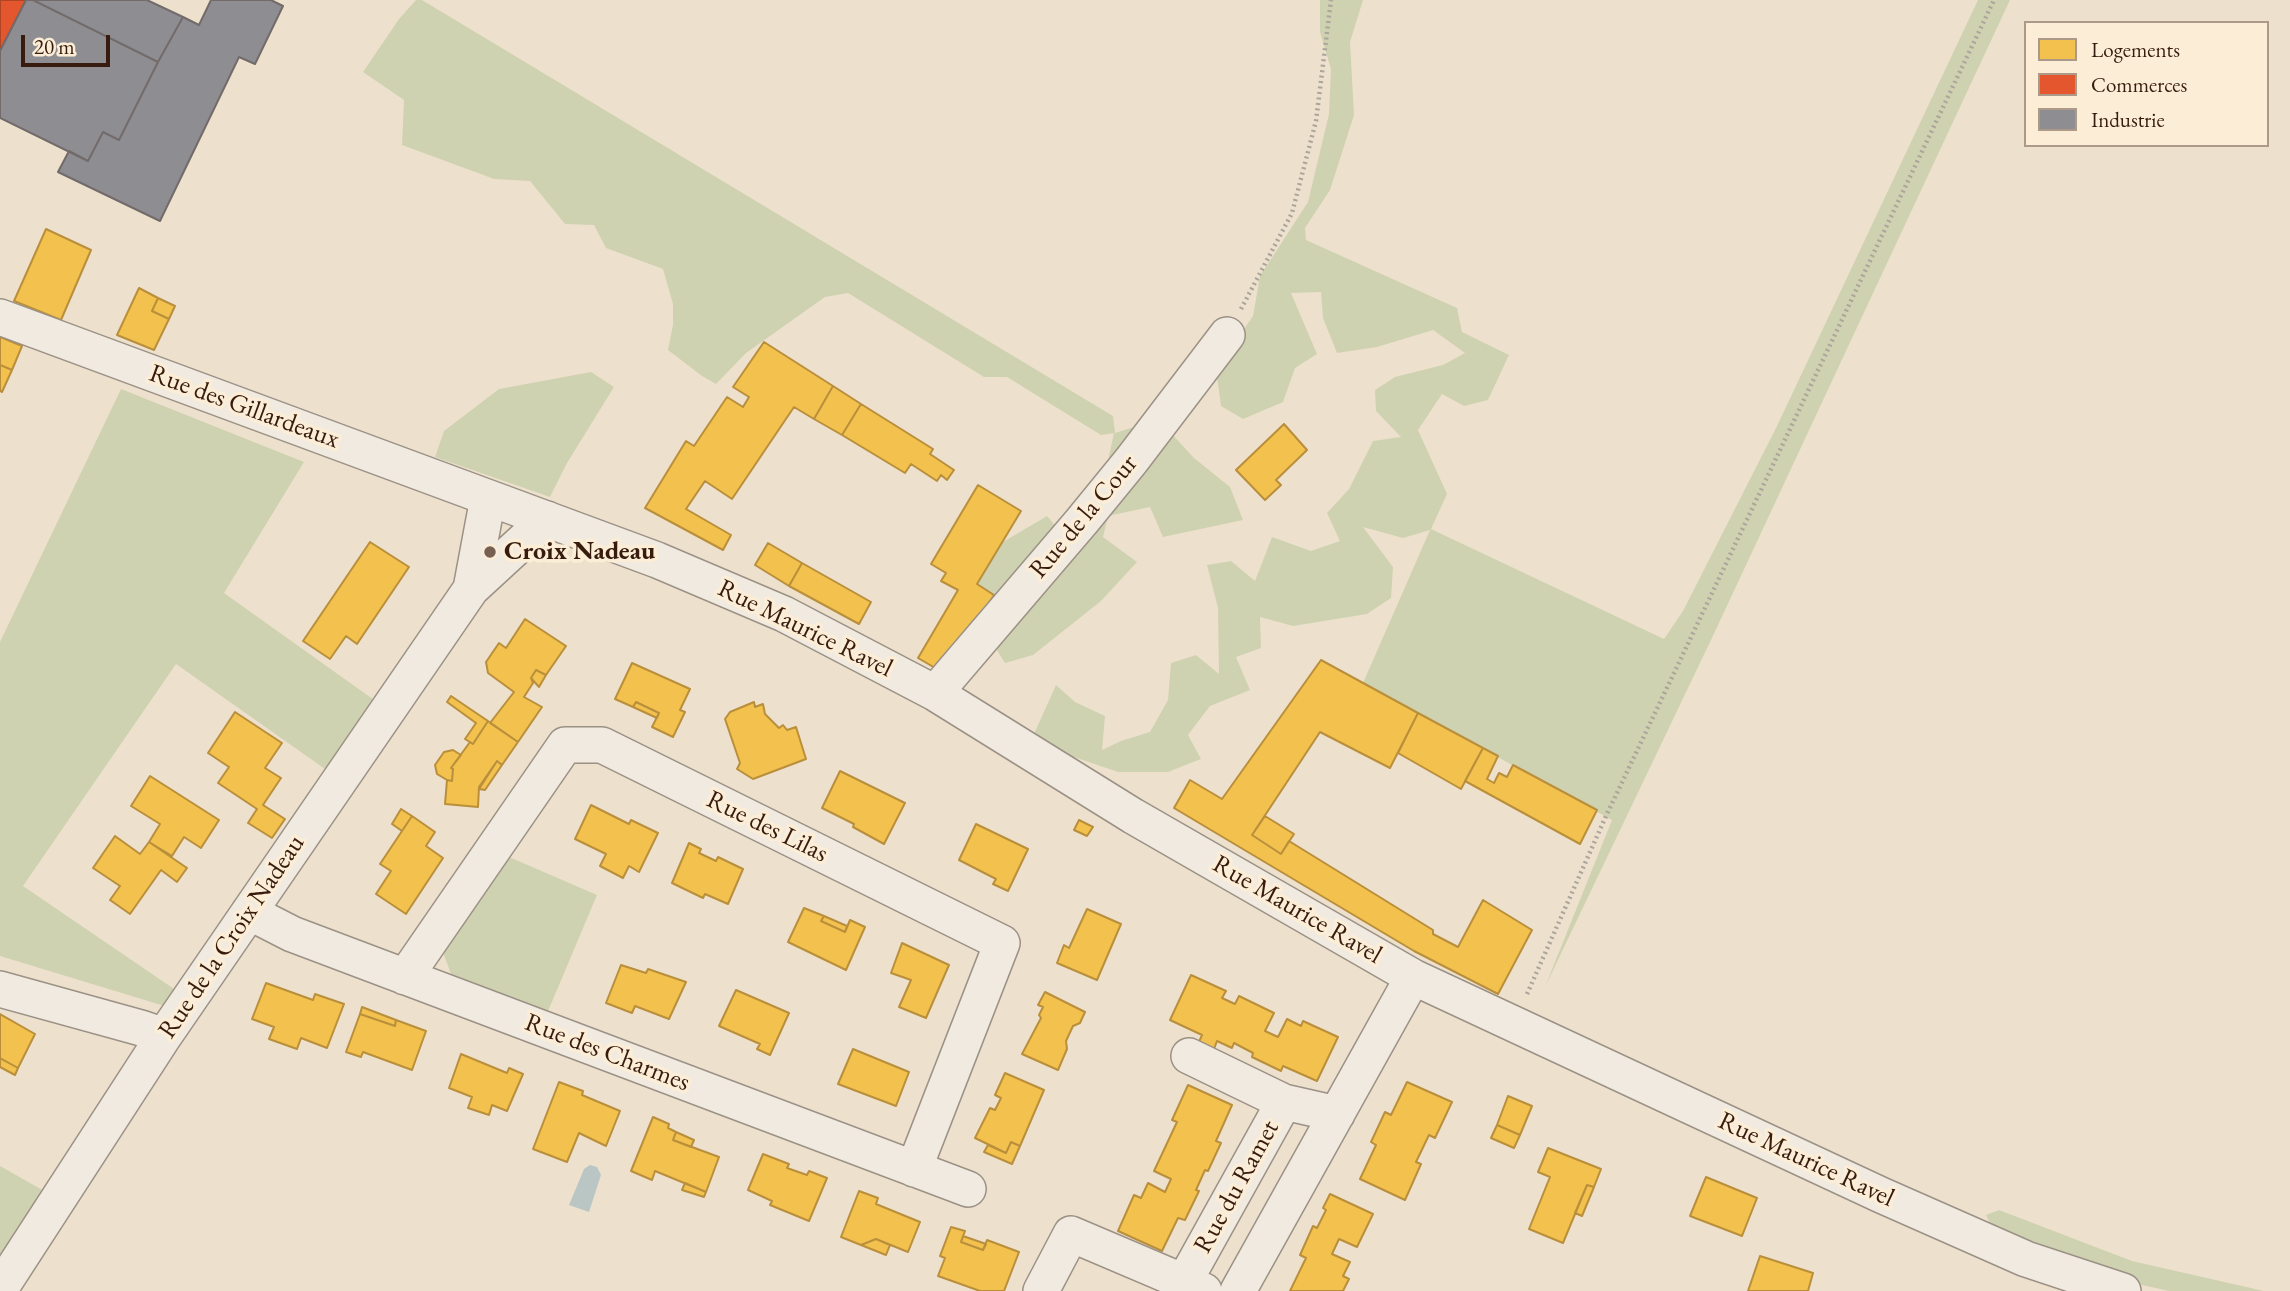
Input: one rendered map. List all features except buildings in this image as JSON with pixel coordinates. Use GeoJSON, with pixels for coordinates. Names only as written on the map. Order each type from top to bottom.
{"type":"FeatureCollection","features":[{"type":"Feature","properties":{"kind":"street","name":"Rue des Gillardeaux"},"geometry":{"type":"LineString","coordinates":[[0,317],[488,498]]}},
{"type":"Feature","properties":{"kind":"street","name":"Rue de la Cour"},"geometry":{"type":"LineString","coordinates":[[934,693],[1083,522],[1227,335]]}},
{"type":"Feature","properties":{"kind":"street","name":"Rue Maurice Ravel"},"geometry":{"type":"LineString","coordinates":[[488,498],[657,560],[784,614],[934,693],[1133,816],[1413,977],[1881,1195],[2002,1248],[2060,1271],[2123,1291]]}},
{"type":"Feature","properties":{"kind":"street"},"geometry":{"type":"LineString","coordinates":[[471,589],[488,498]]}},
{"type":"Feature","properties":{"kind":"street"},"geometry":{"type":"LineString","coordinates":[[471,589],[547,519]]}},
{"type":"Feature","properties":{"kind":"street","name":"Rue de la Croix Nadeau"},"geometry":{"type":"LineString","coordinates":[[0,1289],[164,1036],[471,589]]}},
{"type":"Feature","properties":{"kind":"street","name":"Rue des Lilas"},"geometry":{"type":"LineString","coordinates":[[405,977],[565,745],[602,745],[1002,943],[914,1169]]}},
{"type":"Feature","properties":{"kind":"street","name":"Rue des Charmes"},"geometry":{"type":"LineString","coordinates":[[249,912],[292,934],[968,1189]]}},
{"type":"Feature","properties":{"kind":"street","name":"Rue du Ramet"},"geometry":{"type":"LineString","coordinates":[[1238,1291],[1413,977]]}},
{"type":"Feature","properties":{"kind":"street"},"geometry":{"type":"LineString","coordinates":[[0,989],[164,1036]]}},
{"type":"Feature","properties":{"kind":"street"},"geometry":{"type":"LineString","coordinates":[[1189,1056],[1284,1102]]}},
{"type":"Feature","properties":{"kind":"street","name":"Rue du Ramet"},"geometry":{"type":"LineString","coordinates":[[1041,1291],[1071,1234],[1194,1287],[1284,1102],[1337,1114]]}},
{"type":"Feature","properties":{"kind":"path"},"geometry":{"type":"LineString","coordinates":[[1227,335],[1292,213],[1316,121],[1332,0]]}},
{"type":"Feature","properties":{"kind":"path"},"geometry":{"type":"LineString","coordinates":[[1514,1024],[1606,816],[1994,0]]}},
{"type":"Feature","properties":{"kind":"green space"},"geometry":{"type":"Polygon","coordinates":[[[416,0],[422,0],[1113,416],[1115,433],[1137,426],[1171,433],[1194,458],[1230,487],[1243,520],[1163,537],[1150,507],[1108,516],[1103,537],[1137,562],[1101,601],[1033,655],[1005,663],[992,642],[977,584],[1003,542],[1047,516],[1059,530],[1117,479],[1109,456],[1114,433],[1101,435],[1007,377],[984,377],[848,293],[825,297],[746,353],[716,384],[702,376],[668,350],[673,325],[673,304],[663,269],[606,248],[594,225],[565,224],[530,181],[494,179],[402,145],[404,100],[363,72],[399,19],[416,0]]]}},
{"type":"Feature","properties":{"kind":"green space"},"geometry":{"type":"Polygon","coordinates":[[[1320,0],[1363,0],[1350,42],[1354,115],[1330,190],[1305,228],[1306,240],[1457,308],[1462,332],[1509,355],[1488,400],[1464,406],[1442,394],[1418,430],[1447,494],[1431,529],[1664,639],[1683,611],[1777,426],[1978,0],[2010,0],[1711,640],[1545,987],[1612,820],[1363,683],[1430,530],[1403,538],[1363,527],[1393,567],[1391,598],[1367,614],[1293,626],[1260,617],[1261,648],[1236,657],[1250,690],[1210,706],[1188,735],[1201,759],[1168,772],[1118,772],[1074,757],[1049,757],[1034,734],[1056,685],[1075,702],[1105,716],[1102,750],[1150,732],[1168,700],[1171,663],[1196,655],[1219,674],[1218,608],[1207,565],[1231,561],[1255,581],[1272,537],[1311,551],[1340,541],[1327,513],[1349,489],[1373,441],[1401,437],[1376,411],[1375,390],[1395,377],[1443,365],[1465,353],[1433,330],[1377,347],[1337,353],[1323,318],[1321,292],[1291,293],[1317,354],[1295,368],[1283,402],[1243,419],[1221,406],[1216,369],[1253,316],[1260,276],[1308,202],[1329,114],[1331,69],[1320,32],[1320,0]]]}},
{"type":"Feature","properties":{"kind":"green space"},"geometry":{"type":"Polygon","coordinates":[[[591,372],[614,387],[567,463],[550,497],[435,457],[444,431],[499,389],[591,372]]]}},
{"type":"Feature","properties":{"kind":"green space"},"geometry":{"type":"Polygon","coordinates":[[[121,389],[304,462],[224,593],[377,702],[325,769],[176,664],[23,886],[180,993],[171,1008],[0,956],[0,642],[121,389]]]}},
{"type":"Feature","properties":{"kind":"green space"},"geometry":{"type":"Polygon","coordinates":[[[500,853],[597,895],[546,1016],[466,987],[451,974],[444,955],[447,938],[500,853]]]}},
{"type":"Feature","properties":{"kind":"green space"},"geometry":{"type":"Polygon","coordinates":[[[0,1166],[46,1192],[0,1262],[0,1166]]]}},
{"type":"Feature","properties":{"kind":"green space"},"geometry":{"type":"Polygon","coordinates":[[[1999,1210],[2132,1261],[2264,1291],[2169,1291],[2093,1274],[1993,1230],[1986,1215],[1999,1210]]]}},
{"type":"Feature","properties":{"kind":"shaded area"},"geometry":{"type":"Polygon","coordinates":[[[590,1165],[597,1167],[601,1175],[589,1212],[569,1205],[584,1169],[590,1165]]]}},
{"type":"Feature","properties":{"kind":"place","name":"Croix Nadeau"},"geometry":{"type":"Point","coordinates":[490,552]}}]}
